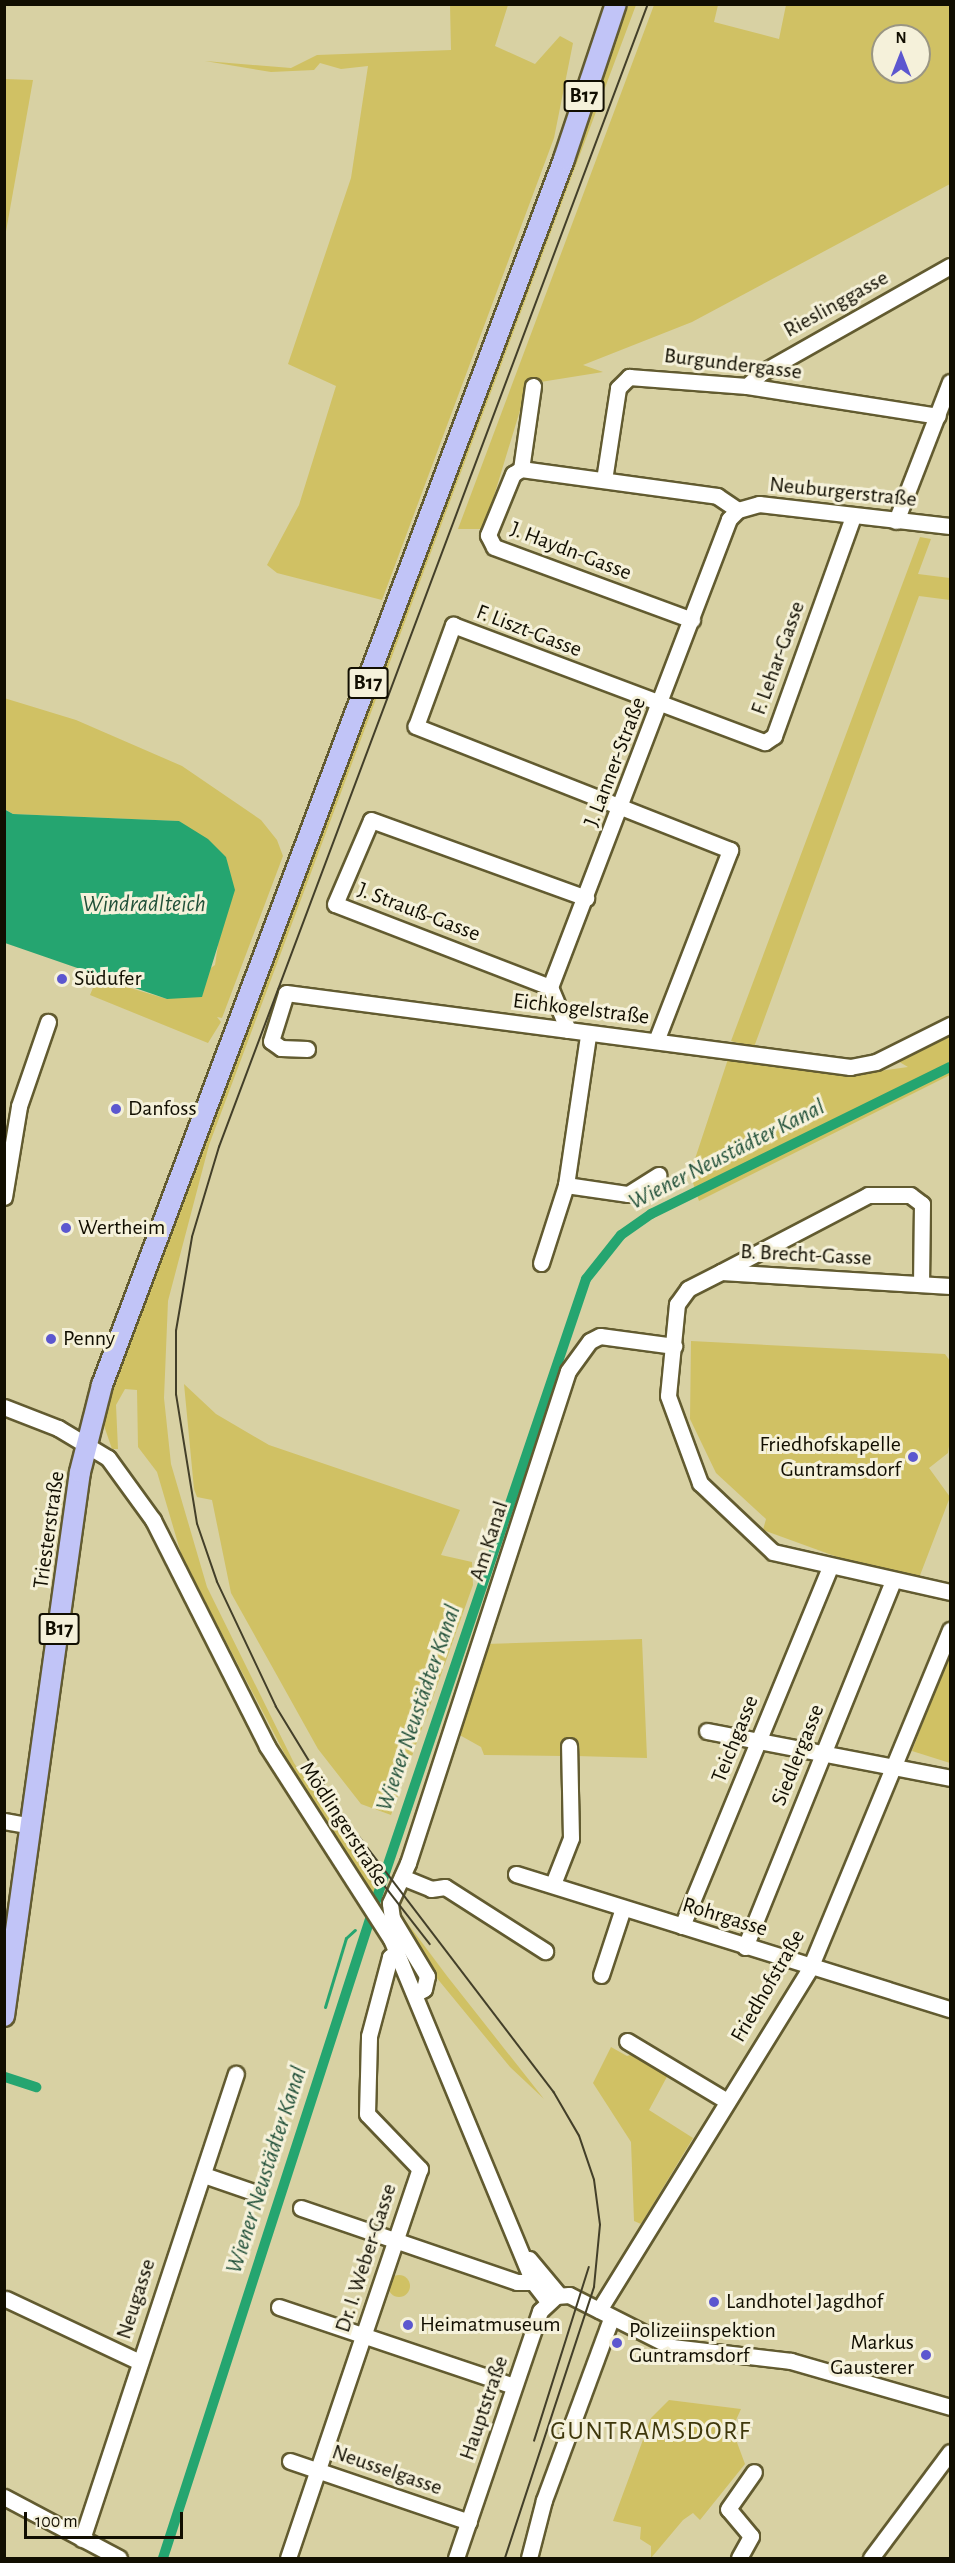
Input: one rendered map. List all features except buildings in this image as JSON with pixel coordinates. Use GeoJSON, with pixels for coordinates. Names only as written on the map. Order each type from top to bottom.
{"type":"FeatureCollection","features":[{"type":"Feature","properties":{"kind":"main road","name":"B17"},"geometry":{"type":"LineString","coordinates":[[86,1443],[120,1331],[306,850],[616,4]]}},
{"type":"Feature","properties":{"kind":"main road","name":"Triesterstraße"},"geometry":{"type":"LineString","coordinates":[[4,2016],[86,1443]]}},
{"type":"Feature","properties":{"kind":"street","name":"Rieslinggasse"},"geometry":{"type":"LineString","coordinates":[[747,386],[761,373],[951,266]]}},
{"type":"Feature","properties":{"kind":"street","name":"Burgundergasse"},"geometry":{"type":"LineString","coordinates":[[604,480],[618,388],[629,377],[747,386],[938,416]]}},
{"type":"Feature","properties":{"kind":"street"},"geometry":{"type":"LineString","coordinates":[[896,521],[951,382]]}},
{"type":"Feature","properties":{"kind":"street","name":"J. Haydn-Gasse"},"geometry":{"type":"LineString","coordinates":[[533,386],[521,469],[513,474],[488,536],[494,547],[692,620]]}},
{"type":"Feature","properties":{"kind":"street","name":"Neuburgerstraße"},"geometry":{"type":"LineString","coordinates":[[521,469],[717,496],[738,510],[759,504],[853,517],[951,526]]}},
{"type":"Feature","properties":{"kind":"street","name":"J. Lanner-Straße"},"geometry":{"type":"LineString","coordinates":[[549,987],[662,705],[692,620],[738,510]]}},
{"type":"Feature","properties":{"kind":"street","name":"F. Lehar-Gasse"},"geometry":{"type":"LineString","coordinates":[[662,705],[765,742],[774,736],[853,517]]}},
{"type":"Feature","properties":{"kind":"street","name":"F. Liszt-Gasse"},"geometry":{"type":"LineString","coordinates":[[623,805],[416,726],[453,625],[662,705]]}},
{"type":"Feature","properties":{"kind":"street"},"geometry":{"type":"LineString","coordinates":[[623,805],[730,850],[656,1041]]}},
{"type":"Feature","properties":{"kind":"street","name":"J. Strauß-Gasse"},"geometry":{"type":"LineString","coordinates":[[549,987],[335,904],[371,820],[586,898]]}},
{"type":"Feature","properties":{"kind":"street"},"geometry":{"type":"LineString","coordinates":[[549,987],[568,1030]]}},
{"type":"Feature","properties":{"kind":"street","name":"Eichkogelstraße"},"geometry":{"type":"LineString","coordinates":[[307,1049],[281,1048],[271,1041],[286,993],[568,1030],[588,1036],[656,1041],[850,1067],[876,1062],[951,1025]]}},
{"type":"Feature","properties":{"kind":"street"},"geometry":{"type":"LineString","coordinates":[[4,1197],[19,1106],[48,1022]]}},
{"type":"Feature","properties":{"kind":"street"},"geometry":{"type":"LineString","coordinates":[[542,1263],[566,1185],[588,1036]]}},
{"type":"Feature","properties":{"kind":"street"},"geometry":{"type":"LineString","coordinates":[[566,1185],[628,1194],[658,1175]]}},
{"type":"Feature","properties":{"kind":"street"},"geometry":{"type":"LineString","coordinates":[[721,1272],[868,1195],[910,1195],[922,1204],[921,1284]]}},
{"type":"Feature","properties":{"kind":"street","name":"B. Brecht-Gasse"},"geometry":{"type":"LineString","coordinates":[[674,1346],[677,1304],[688,1289],[721,1272],[951,1286]]}},
{"type":"Feature","properties":{"kind":"street","name":"Am Kanal"},"geometry":{"type":"LineString","coordinates":[[415,1994],[424,1989],[427,1976],[389,1908],[402,1876],[568,1371],[590,1341],[600,1336],[674,1346]]}},
{"type":"Feature","properties":{"kind":"street"},"geometry":{"type":"LineString","coordinates":[[674,1346],[668,1396],[700,1483],[773,1552],[830,1568],[951,1592]]}},
{"type":"Feature","properties":{"kind":"street","name":"Mödlingerstraße"},"geometry":{"type":"LineString","coordinates":[[4,1407],[86,1443],[120,1470],[147,1511],[267,1746],[308,1817],[369,1903],[397,1952],[525,2255],[533,2282],[553,2298]]}},
{"type":"Feature","properties":{"kind":"street","name":"Teichgasse"},"geometry":{"type":"LineString","coordinates":[[682,1926],[830,1568]]}},
{"type":"Feature","properties":{"kind":"street","name":"Siedlergasse"},"geometry":{"type":"LineString","coordinates":[[745,1947],[893,1580]]}},
{"type":"Feature","properties":{"kind":"street","name":"Friedhofstraße"},"geometry":{"type":"LineString","coordinates":[[529,2559],[600,2340],[605,2315],[727,2101],[810,1968],[951,1630]]}},
{"type":"Feature","properties":{"kind":"street"},"geometry":{"type":"LineString","coordinates":[[707,1731],[760,1739],[951,1778]]}},
{"type":"Feature","properties":{"kind":"street"},"geometry":{"type":"LineString","coordinates":[[553,1884],[571,1838],[569,1746]]}},
{"type":"Feature","properties":{"kind":"street"},"geometry":{"type":"LineString","coordinates":[[4,1821],[32,1826]]}},
{"type":"Feature","properties":{"kind":"street","name":"Rohrgasse"},"geometry":{"type":"LineString","coordinates":[[516,1874],[553,1884],[622,1911],[682,1926],[810,1968],[951,2009]]}},
{"type":"Feature","properties":{"kind":"street"},"geometry":{"type":"LineString","coordinates":[[402,1876],[432,1889],[445,1887],[545,1951]]}},
{"type":"Feature","properties":{"kind":"street"},"geometry":{"type":"LineString","coordinates":[[601,1976],[622,1911]]}},
{"type":"Feature","properties":{"kind":"street","name":"Dr. I. Weber-Gasse"},"geometry":{"type":"LineString","coordinates":[[288,2559],[365,2335],[394,2240],[420,2169],[367,2114],[366,2071],[369,2036],[390,1957],[397,1952]]}},
{"type":"Feature","properties":{"kind":"street"},"geometry":{"type":"LineString","coordinates":[[627,2041],[727,2101]]}},
{"type":"Feature","properties":{"kind":"street","name":"Neugasse"},"geometry":{"type":"LineString","coordinates":[[82,2539],[197,2181],[204,2175],[236,2074]]}},
{"type":"Feature","properties":{"kind":"street"},"geometry":{"type":"LineString","coordinates":[[204,2175],[256,2193]]}},
{"type":"Feature","properties":{"kind":"street"},"geometry":{"type":"LineString","coordinates":[[301,2208],[517,2282],[533,2282]]}},
{"type":"Feature","properties":{"kind":"street","name":"Mödlingerstraße"},"geometry":{"type":"LineString","coordinates":[[525,2255],[553,2298]]}},
{"type":"Feature","properties":{"kind":"street"},"geometry":{"type":"LineString","coordinates":[[553,2298],[605,2315],[672,2347],[791,2361],[951,2407]]}},
{"type":"Feature","properties":{"kind":"street","name":"Hauptstraße"},"geometry":{"type":"LineString","coordinates":[[456,2559],[514,2386],[553,2298]]}},
{"type":"Feature","properties":{"kind":"street"},"geometry":{"type":"LineString","coordinates":[[6,2299],[140,2362]]}},
{"type":"Feature","properties":{"kind":"street"},"geometry":{"type":"LineString","coordinates":[[279,2307],[514,2386]]}},
{"type":"Feature","properties":{"kind":"street"},"geometry":{"type":"LineString","coordinates":[[871,2559],[951,2452]]}},
{"type":"Feature","properties":{"kind":"street","name":"Neusselgasse"},"geometry":{"type":"LineString","coordinates":[[290,2461],[469,2522]]}},
{"type":"Feature","properties":{"kind":"street"},"geometry":{"type":"LineString","coordinates":[[739,2559],[751,2536],[728,2510],[754,2472]]}},
{"type":"Feature","properties":{"kind":"street"},"geometry":{"type":"LineString","coordinates":[[4,2497],[119,2559]]}},
{"type":"Feature","properties":{"kind":"shaded area"},"geometry":{"type":"Polygon","coordinates":[[[450,5],[508,5],[495,46],[535,64],[560,36],[573,43],[554,138],[382,600],[277,573],[267,565],[299,505],[336,386],[288,364],[351,178],[368,66],[341,69],[320,63],[314,70],[271,72],[205,61],[291,68],[317,55],[451,50],[450,5]]]}},
{"type":"Feature","properties":{"kind":"shaded area"},"geometry":{"type":"Polygon","coordinates":[[[628,5],[636,5],[209,1145],[168,1301],[164,1398],[171,1464],[207,1587],[294,1763],[373,1877],[376,1898],[315,1812],[182,1557],[157,1472],[138,1447],[137,1390],[125,1389],[116,1405],[118,1449],[112,1449],[101,1417],[628,5]]]}},
{"type":"Feature","properties":{"kind":"shaded area"},"geometry":{"type":"Polygon","coordinates":[[[654,5],[718,5],[714,22],[779,39],[786,5],[950,5],[950,184],[692,322],[583,365],[603,372],[528,384],[484,529],[458,529],[654,5]]]}},
{"type":"Feature","properties":{"kind":"shaded area"},"geometry":{"type":"Polygon","coordinates":[[[5,79],[33,80],[4,237],[5,79]]]}},
{"type":"Feature","properties":{"kind":"shaded area"},"geometry":{"type":"Polygon","coordinates":[[[920,537],[931,539],[918,574],[950,578],[950,600],[919,596],[754,1047],[731,1041],[920,537]]]}},
{"type":"Feature","properties":{"kind":"shaded area"},"geometry":{"type":"Polygon","coordinates":[[[4,698],[76,720],[182,766],[261,820],[277,840],[283,856],[222,1018],[217,1017],[221,1022],[208,1043],[90,995],[97,978],[167,999],[215,965],[228,878],[226,857],[179,821],[13,814],[5,809],[4,698]]]}},
{"type":"Feature","properties":{"kind":"shaded area"},"geometry":{"type":"Polygon","coordinates":[[[950,1034],[950,1075],[699,1201],[690,1174],[729,1056],[851,1075],[908,1067],[896,1060],[950,1034]]]}},
{"type":"Feature","properties":{"kind":"shaded area"},"geometry":{"type":"Polygon","coordinates":[[[691,1341],[945,1354],[950,1361],[950,1439],[948,1453],[929,1468],[950,1497],[919,1578],[862,1566],[763,1530],[766,1519],[716,1473],[690,1419],[691,1341]]]}},
{"type":"Feature","properties":{"kind":"shaded area"},"geometry":{"type":"Polygon","coordinates":[[[184,1384],[216,1414],[269,1445],[460,1510],[441,1555],[472,1562],[473,1585],[391,1815],[361,1804],[318,1749],[231,1593],[212,1500],[197,1497],[194,1489],[184,1384]]]}},
{"type":"Feature","properties":{"kind":"shaded area"},"geometry":{"type":"Polygon","coordinates":[[[642,1639],[647,1758],[576,1756],[576,1738],[564,1738],[562,1756],[484,1755],[481,1747],[456,1733],[485,1644],[642,1639]]]}},
{"type":"Feature","properties":{"kind":"shaded area"},"geometry":{"type":"Polygon","coordinates":[[[950,1652],[950,1763],[912,1751],[950,1652]]]}},
{"type":"Feature","properties":{"kind":"shaded area"},"geometry":{"type":"Polygon","coordinates":[[[399,1912],[544,2099],[510,2067],[436,1977],[396,1918],[399,1912]]]}},
{"type":"Feature","properties":{"kind":"shaded area"},"geometry":{"type":"Polygon","coordinates":[[[611,2047],[627,2056],[637,2053],[669,2073],[649,2110],[693,2138],[641,2224],[634,2221],[631,2142],[593,2083],[611,2047]]]}},
{"type":"Feature","properties":{"kind":"shaded area"},"geometry":{"type":"Polygon","coordinates":[[[399,2275],[407,2278],[410,2286],[407,2294],[399,2297],[391,2294],[388,2286],[391,2278],[399,2275]]]}},
{"type":"Feature","properties":{"kind":"shaded area"},"geometry":{"type":"Polygon","coordinates":[[[669,2400],[741,2409],[732,2429],[745,2464],[700,2520],[693,2513],[683,2520],[651,2558],[651,2546],[640,2539],[641,2527],[613,2521],[651,2418],[669,2400]]]}},
{"type":"Feature","properties":{"kind":"water","name":"Windradlteich"},"geometry":{"type":"Polygon","coordinates":[[[4,809],[13,814],[179,821],[208,839],[226,857],[235,890],[202,997],[167,999],[5,943],[4,809]]]}},
{"type":"Feature","properties":{"kind":"waterway","name":"Wiener Neustädter Kanal"},"geometry":{"type":"LineString","coordinates":[[163,2558],[380,1888],[586,1279],[621,1235],[651,1214],[950,1067]]}},
{"type":"Feature","properties":{"kind":"waterway","name":"Wiener Neustädter Kanal"},"geometry":{"type":"LineString","coordinates":[[364,1927],[371,1926]]}},
{"type":"Feature","properties":{"kind":"waterway"},"geometry":{"type":"LineString","coordinates":[[325,2007],[346,1938],[355,1930]]}},
{"type":"Feature","properties":{"kind":"waterway"},"geometry":{"type":"LineString","coordinates":[[5,2077],[36,2087]]}},
{"type":"Feature","properties":{"kind":"tram line"},"geometry":{"type":"LineString","coordinates":[[505,2558],[594,2287],[600,2225],[594,2180],[579,2136],[554,2093],[340,1812],[276,1707],[217,1582],[197,1524],[176,1395],[176,1331],[192,1237],[219,1147],[648,4]]}},
{"type":"Feature","properties":{"kind":"tram line"},"geometry":{"type":"LineString","coordinates":[[360,1854],[430,1944]]}},
{"type":"Feature","properties":{"kind":"tram line"},"geometry":{"type":"LineString","coordinates":[[534,2441],[589,2267]]}},
{"type":"Feature","properties":{"kind":"place","name":"Südufer"},"geometry":{"type":"Point","coordinates":[62,979]}},
{"type":"Feature","properties":{"kind":"place","name":"Danfoss"},"geometry":{"type":"Point","coordinates":[116,1109]}},
{"type":"Feature","properties":{"kind":"place","name":"Wertheim"},"geometry":{"type":"Point","coordinates":[66,1228]}},
{"type":"Feature","properties":{"kind":"place","name":"Penny"},"geometry":{"type":"Point","coordinates":[51,1339]}},
{"type":"Feature","properties":{"kind":"place","name":"Friedhofskapelle Guntramsdorf"},"geometry":{"type":"Point","coordinates":[913,1457]}},
{"type":"Feature","properties":{"kind":"place","name":"Landhotel Jagdhof"},"geometry":{"type":"Point","coordinates":[714,2302]}},
{"type":"Feature","properties":{"kind":"place","name":"Heimatmuseum"},"geometry":{"type":"Point","coordinates":[408,2325]}},
{"type":"Feature","properties":{"kind":"place","name":"Polizeiinspektion Guntramsdorf"},"geometry":{"type":"Point","coordinates":[617,2343]}},
{"type":"Feature","properties":{"kind":"place","name":"Markus Gausterer"},"geometry":{"type":"Point","coordinates":[926,2355]}},
{"type":"Feature","properties":{"kind":"district","name":"GUNTRAMSDORF"},"geometry":{"type":"Point","coordinates":[651,2432]}}]}
